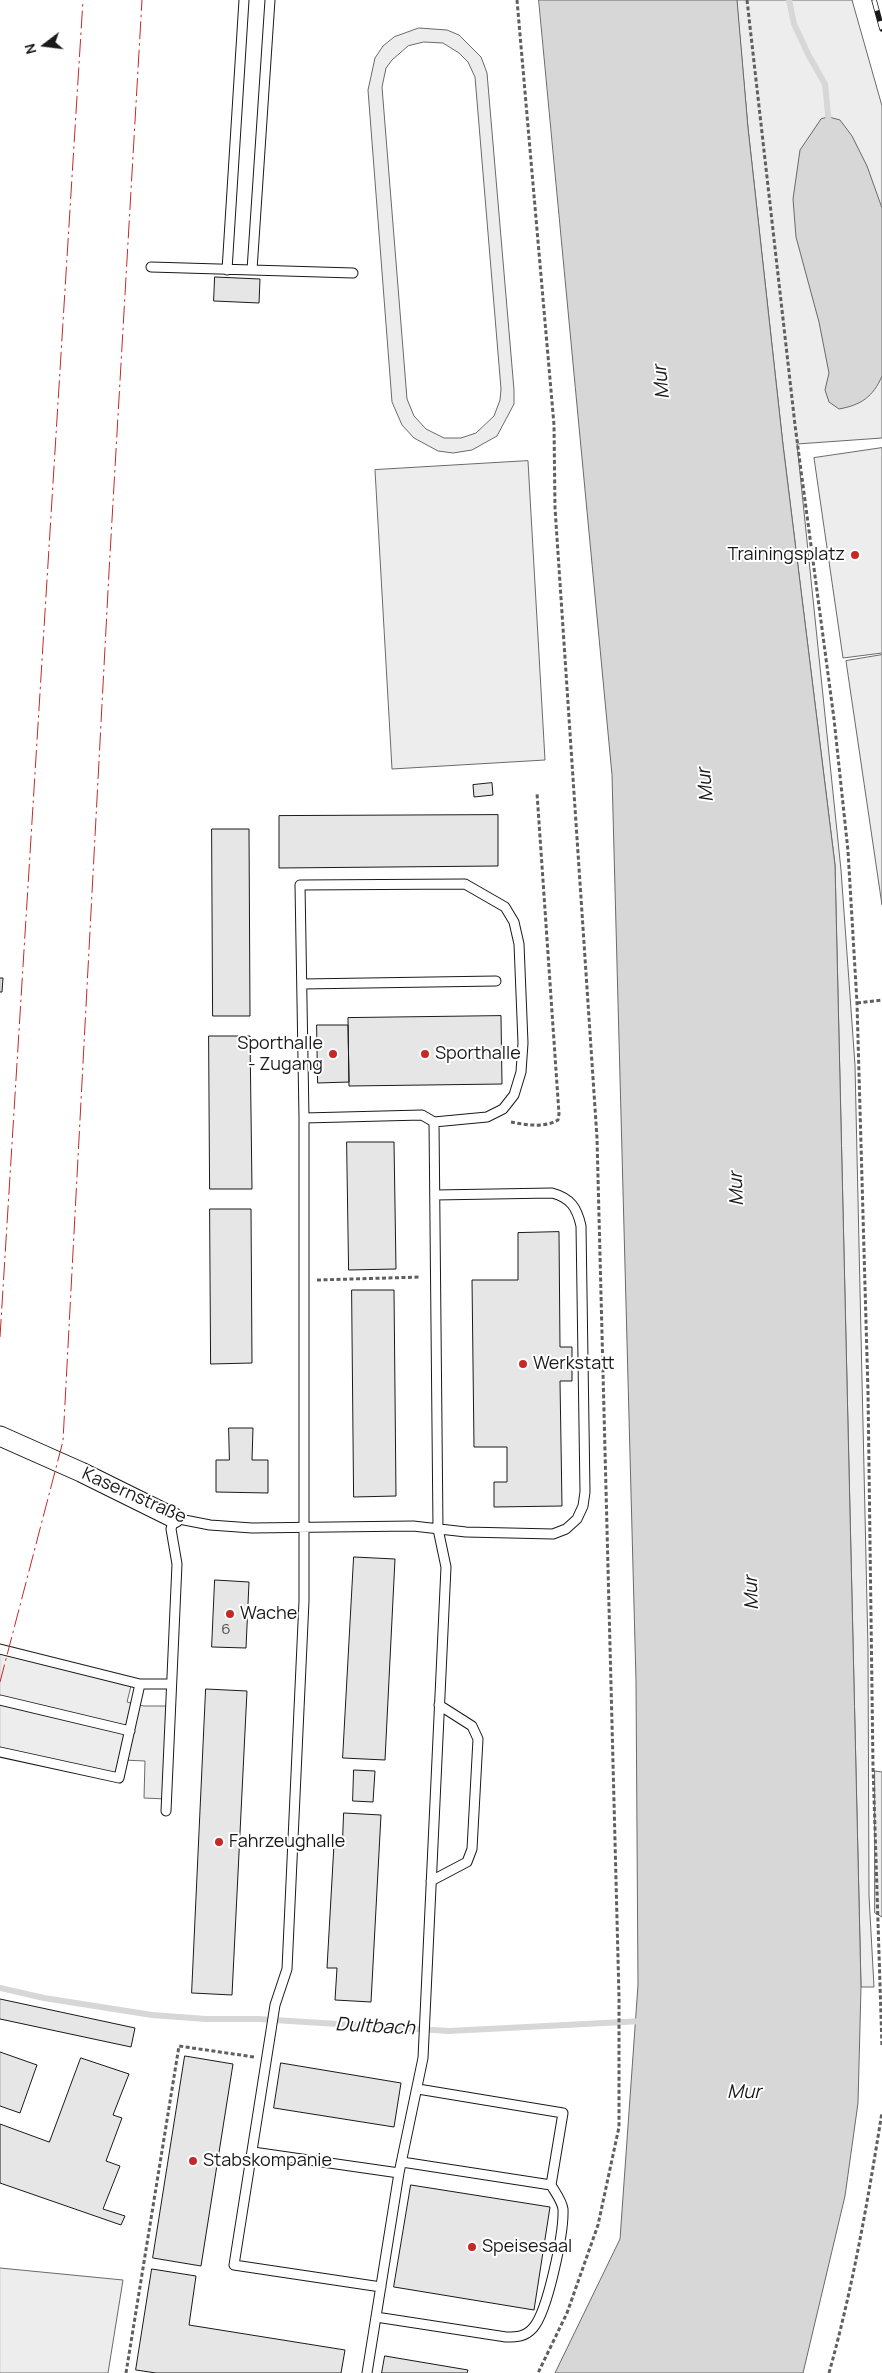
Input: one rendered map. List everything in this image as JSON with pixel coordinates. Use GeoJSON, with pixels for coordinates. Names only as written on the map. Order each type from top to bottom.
{"type":"FeatureCollection","features":[{"type":"Feature","properties":{"kind":"street","name":"Kasernstraße"},"geometry":{"type":"LineString","coordinates":[[0,1436],[81,1472],[174,1518]]}},
{"type":"Feature","properties":{"kind":"lane"},"geometry":{"type":"LineString","coordinates":[[227,270],[244,0]]}},
{"type":"Feature","properties":{"kind":"lane"},"geometry":{"type":"LineString","coordinates":[[252,270],[270,0]]}},
{"type":"Feature","properties":{"kind":"lane"},"geometry":{"type":"LineString","coordinates":[[151,267],[353,273]]}},
{"type":"Feature","properties":{"kind":"lane"},"geometry":{"type":"LineString","coordinates":[[304,1118],[422,1115],[434,1122],[487,1117],[503,1110],[514,1095],[521,1072],[522,1043],[519,944],[514,922],[505,907],[465,884],[300,885],[304,1118],[304,1611],[287,1968],[275,2005],[234,2264],[381,2287]]}},
{"type":"Feature","properties":{"kind":"lane"},"geometry":{"type":"LineString","coordinates":[[302,984],[496,980]]}},
{"type":"Feature","properties":{"kind":"lane"},"geometry":{"type":"LineString","coordinates":[[367,2373],[399,2173],[423,2058],[446,1566],[438,1529],[434,1122]]}},
{"type":"Feature","properties":{"kind":"lane","name":"Kasernstraße"},"geometry":{"type":"LineString","coordinates":[[174,1518],[210,1525],[252,1528],[413,1526],[466,1532],[553,1534],[566,1529],[577,1519],[583,1506],[586,1492],[581,1226],[578,1212],[564,1196],[552,1193],[435,1195]]}},
{"type":"Feature","properties":{"kind":"lane"},"geometry":{"type":"LineString","coordinates":[[166,1812],[177,1564],[171,1529],[174,1518]]}},
{"type":"Feature","properties":{"kind":"lane"},"geometry":{"type":"LineString","coordinates":[[0,1649],[140,1684],[171,1684]]}},
{"type":"Feature","properties":{"kind":"lane"},"geometry":{"type":"LineString","coordinates":[[0,1752],[119,1778],[140,1684]]}},
{"type":"Feature","properties":{"kind":"lane"},"geometry":{"type":"LineString","coordinates":[[0,1700],[130,1730]]}},
{"type":"Feature","properties":{"kind":"lane"},"geometry":{"type":"LineString","coordinates":[[431,1880],[467,1862],[472,1849],[478,1740],[472,1726],[439,1705]]}},
{"type":"Feature","properties":{"kind":"lane"},"geometry":{"type":"LineString","coordinates":[[376,2317],[506,2337],[522,2337],[534,2328],[545,2308],[562,2230],[563,2207],[551,2185],[563,2113],[418,2089]]}},
{"type":"Feature","properties":{"kind":"lane"},"geometry":{"type":"LineString","coordinates":[[253,2152],[399,2173]]}},
{"type":"Feature","properties":{"kind":"lane"},"geometry":{"type":"LineString","coordinates":[[402,2162],[551,2185]]}},
{"type":"Feature","properties":{"kind":"path"},"geometry":{"type":"LineString","coordinates":[[517,0],[554,425],[556,508]]}},
{"type":"Feature","properties":{"kind":"path"},"geometry":{"type":"LineString","coordinates":[[747,0],[795,425],[834,719],[848,851],[857,1003],[868,1392],[873,1766],[882,2047]]}},
{"type":"Feature","properties":{"kind":"path"},"geometry":{"type":"LineString","coordinates":[[495,1114],[506,1121],[544,1125],[558,1120],[559,1114],[538,792]]}},
{"type":"Feature","properties":{"kind":"path"},"geometry":{"type":"LineString","coordinates":[[857,1003],[882,1000]]}},
{"type":"Feature","properties":{"kind":"path"},"geometry":{"type":"LineString","coordinates":[[304,1280],[435,1277]]}},
{"type":"Feature","properties":{"kind":"path"},"geometry":{"type":"LineString","coordinates":[[538,2373],[567,2312],[598,2225],[618,2127],[619,1997]]}},
{"type":"Feature","properties":{"kind":"path"},"geometry":{"type":"LineString","coordinates":[[126,2373],[179,2046],[268,2058]]}},
{"type":"Feature","properties":{"kind":"path"},"geometry":{"type":"LineString","coordinates":[[829,2373],[844,2319],[867,2208],[882,2112]]}},
{"type":"Feature","properties":{"kind":"shaded area"},"geometry":{"type":"Polygon","coordinates":[[[737,0],[852,0],[882,106],[882,438],[797,444],[841,870],[855,1065],[868,1649],[869,1896],[874,1987],[861,1987],[835,865],[783,445],[748,128],[737,0]]]}},
{"type":"Feature","properties":{"kind":"shaded area"},"geometry":{"type":"Polygon","coordinates":[[[419,28],[447,30],[459,35],[481,57],[487,73],[514,404],[497,436],[472,450],[453,453],[438,451],[414,438],[402,425],[392,402],[368,90],[375,58],[383,46],[394,37],[419,28]],[[424,42],[408,46],[386,68],[382,87],[407,399],[414,416],[426,429],[444,438],[461,438],[476,433],[494,416],[500,400],[501,389],[475,77],[468,62],[459,53],[443,43],[424,42]]]}},
{"type":"Feature","properties":{"kind":"shaded area","name":"Trainingsplatz"},"geometry":{"type":"Polygon","coordinates":[[[882,448],[882,653],[843,658],[814,458],[882,448]]]}},
{"type":"Feature","properties":{"kind":"shaded area"},"geometry":{"type":"Polygon","coordinates":[[[528,461],[545,760],[392,769],[375,470],[528,461]]]}},
{"type":"Feature","properties":{"kind":"shaded area"},"geometry":{"type":"Polygon","coordinates":[[[882,655],[882,905],[846,661],[882,655]]]}},
{"type":"Feature","properties":{"kind":"shaded area"},"geometry":{"type":"Polygon","coordinates":[[[0,1649],[132,1682],[127,1702],[144,1706],[170,1706],[166,1799],[144,1798],[145,1761],[123,1760],[119,1778],[0,1752],[0,1649]]]}},
{"type":"Feature","properties":{"kind":"shaded area"},"geometry":{"type":"Polygon","coordinates":[[[875,1771],[882,1772],[882,1917],[875,1913],[875,1771]]]}},
{"type":"Feature","properties":{"kind":"shaded area"},"geometry":{"type":"Polygon","coordinates":[[[0,2268],[123,2280],[108,2373],[0,2373],[0,2268]]]}},
{"type":"Feature","properties":{"kind":"water","name":"Mur"},"geometry":{"type":"Polygon","coordinates":[[[539,0],[737,0],[748,128],[783,445],[835,865],[861,1987],[858,2103],[845,2196],[803,2373],[555,2373],[620,2239],[638,1985],[636,1681],[612,775],[539,0]]]}},
{"type":"Feature","properties":{"kind":"water"},"geometry":{"type":"Polygon","coordinates":[[[829,117],[840,120],[852,136],[867,166],[882,208],[882,376],[875,389],[865,399],[854,405],[839,409],[829,402],[825,390],[829,373],[819,322],[796,237],[793,199],[800,150],[821,119],[829,117]]]}},
{"type":"Feature","properties":{"kind":"building"},"geometry":{"type":"Polygon","coordinates":[[[215,277],[260,279],[259,303],[214,301],[215,277]]]}},
{"type":"Feature","properties":{"kind":"building"},"geometry":{"type":"Polygon","coordinates":[[[492,783],[493,795],[474,797],[473,785],[492,783]]]}},
{"type":"Feature","properties":{"kind":"building"},"geometry":{"type":"Polygon","coordinates":[[[498,815],[498,866],[279,868],[279,816],[498,815]]]}},
{"type":"Feature","properties":{"kind":"building"},"geometry":{"type":"Polygon","coordinates":[[[212,829],[249,829],[250,1016],[213,1016],[212,829]]]}},
{"type":"Feature","properties":{"kind":"building"},"geometry":{"type":"Polygon","coordinates":[[[0,978],[3,978],[2,992],[0,992],[0,978]]]}},
{"type":"Feature","properties":{"kind":"building","name":"Sporthalle"},"geometry":{"type":"Polygon","coordinates":[[[501,1016],[502,1084],[349,1086],[348,1018],[501,1016]]]}},
{"type":"Feature","properties":{"kind":"building","name":"Sporthalle - Zugang"},"geometry":{"type":"Polygon","coordinates":[[[317,1025],[348,1025],[349,1082],[318,1083],[317,1025]]]}},
{"type":"Feature","properties":{"kind":"building"},"geometry":{"type":"Polygon","coordinates":[[[209,1036],[250,1036],[252,1189],[210,1189],[209,1036]]]}},
{"type":"Feature","properties":{"kind":"building"},"geometry":{"type":"Polygon","coordinates":[[[347,1142],[394,1142],[396,1269],[349,1270],[347,1142]]]}},
{"type":"Feature","properties":{"kind":"building"},"geometry":{"type":"Polygon","coordinates":[[[210,1209],[251,1209],[252,1363],[211,1364],[210,1209]]]}},
{"type":"Feature","properties":{"kind":"building","name":"Werkstatt"},"geometry":{"type":"Polygon","coordinates":[[[559,1232],[560,1347],[572,1347],[572,1381],[560,1381],[562,1506],[494,1507],[494,1482],[507,1482],[507,1447],[474,1447],[472,1280],[518,1280],[518,1233],[559,1232]]]}},
{"type":"Feature","properties":{"kind":"building"},"geometry":{"type":"Polygon","coordinates":[[[352,1290],[394,1290],[396,1496],[354,1497],[352,1290]]]}},
{"type":"Feature","properties":{"kind":"building"},"geometry":{"type":"Polygon","coordinates":[[[229,1428],[253,1428],[252,1460],[268,1460],[268,1493],[216,1492],[216,1460],[229,1460],[229,1428]]]}},
{"type":"Feature","properties":{"kind":"building"},"geometry":{"type":"Polygon","coordinates":[[[354,1557],[395,1559],[385,1760],[343,1758],[354,1557]]]}},
{"type":"Feature","properties":{"kind":"building","name":"Wache"},"geometry":{"type":"Polygon","coordinates":[[[215,1580],[249,1582],[246,1648],[212,1647],[215,1580]]]}},
{"type":"Feature","properties":{"kind":"building","name":"Fahrzeughalle"},"geometry":{"type":"Polygon","coordinates":[[[206,1689],[247,1691],[232,1995],[192,1993],[206,1689]]]}},
{"type":"Feature","properties":{"kind":"building"},"geometry":{"type":"Polygon","coordinates":[[[354,1770],[375,1771],[373,1802],[353,1801],[354,1770]]]}},
{"type":"Feature","properties":{"kind":"building"},"geometry":{"type":"Polygon","coordinates":[[[344,1813],[381,1815],[371,2002],[335,2000],[337,1968],[327,1968],[334,1844],[342,1844],[344,1813]]]}},
{"type":"Feature","properties":{"kind":"building"},"geometry":{"type":"Polygon","coordinates":[[[0,1999],[135,2028],[131,2047],[0,2019],[0,1999]]]}},
{"type":"Feature","properties":{"kind":"building"},"geometry":{"type":"Polygon","coordinates":[[[0,2052],[37,2065],[20,2113],[0,2106],[0,2052]]]}},
{"type":"Feature","properties":{"kind":"building","name":"Stabskompanie"},"geometry":{"type":"Polygon","coordinates":[[[185,2056],[233,2064],[201,2266],[153,2258],[185,2056]]]}},
{"type":"Feature","properties":{"kind":"building"},"geometry":{"type":"Polygon","coordinates":[[[81,2058],[129,2074],[113,2115],[122,2118],[106,2161],[120,2166],[103,2209],[125,2216],[121,2225],[0,2183],[0,2124],[49,2142],[81,2058]]]}},
{"type":"Feature","properties":{"kind":"building"},"geometry":{"type":"Polygon","coordinates":[[[281,2063],[401,2083],[394,2127],[274,2108],[281,2063]]]}},
{"type":"Feature","properties":{"kind":"building","name":"Speisesaal"},"geometry":{"type":"Polygon","coordinates":[[[411,2185],[550,2207],[534,2310],[394,2287],[411,2185]]]}},
{"type":"Feature","properties":{"kind":"building"},"geometry":{"type":"Polygon","coordinates":[[[152,2269],[196,2276],[189,2325],[345,2350],[341,2373],[156,2373],[136,2370],[152,2269]]]}},
{"type":"Feature","properties":{"kind":"building"},"geometry":{"type":"Polygon","coordinates":[[[385,2356],[468,2370],[467,2373],[382,2373],[385,2356]]]}},
{"type":"Feature","properties":{"kind":"waterway"},"geometry":{"type":"LineString","coordinates":[[789,0],[794,24],[825,84],[829,124]]}},
{"type":"Feature","properties":{"kind":"waterway","name":"Dultbach"},"geometry":{"type":"LineString","coordinates":[[0,1988],[44,1998],[152,2015],[206,2019],[258,2019],[449,2031],[643,2021]]}},
{"type":"Feature","properties":{"kind":"railway"},"geometry":{"type":"LineString","coordinates":[[874,0],[882,29]]}},
{"type":"Feature","properties":{"kind":"power"},"geometry":{"type":"LineString","coordinates":[[0,1337],[83,0]]}},
{"type":"Feature","properties":{"kind":"power"},"geometry":{"type":"LineString","coordinates":[[0,1682],[63,1441],[109,572],[142,0]]}},
{"type":"Feature","properties":{"kind":"place","name":"Trainingsplatz"},"geometry":{"type":"Point","coordinates":[855,555]}},
{"type":"Feature","properties":{"kind":"place","name":"Sporthalle - Zugang"},"geometry":{"type":"Point","coordinates":[333,1054]}},
{"type":"Feature","properties":{"kind":"place","name":"Sporthalle"},"geometry":{"type":"Point","coordinates":[425,1054]}},
{"type":"Feature","properties":{"kind":"place","name":"Werkstatt"},"geometry":{"type":"Point","coordinates":[523,1364]}},
{"type":"Feature","properties":{"kind":"place","name":"Wache"},"geometry":{"type":"Point","coordinates":[230,1614]}},
{"type":"Feature","properties":{"kind":"place","name":"Fahrzeughalle"},"geometry":{"type":"Point","coordinates":[219,1842]}},
{"type":"Feature","properties":{"kind":"place","name":"Stabskompanie"},"geometry":{"type":"Point","coordinates":[193,2161]}},
{"type":"Feature","properties":{"kind":"place","name":"Speisesaal"},"geometry":{"type":"Point","coordinates":[472,2247]}}]}
